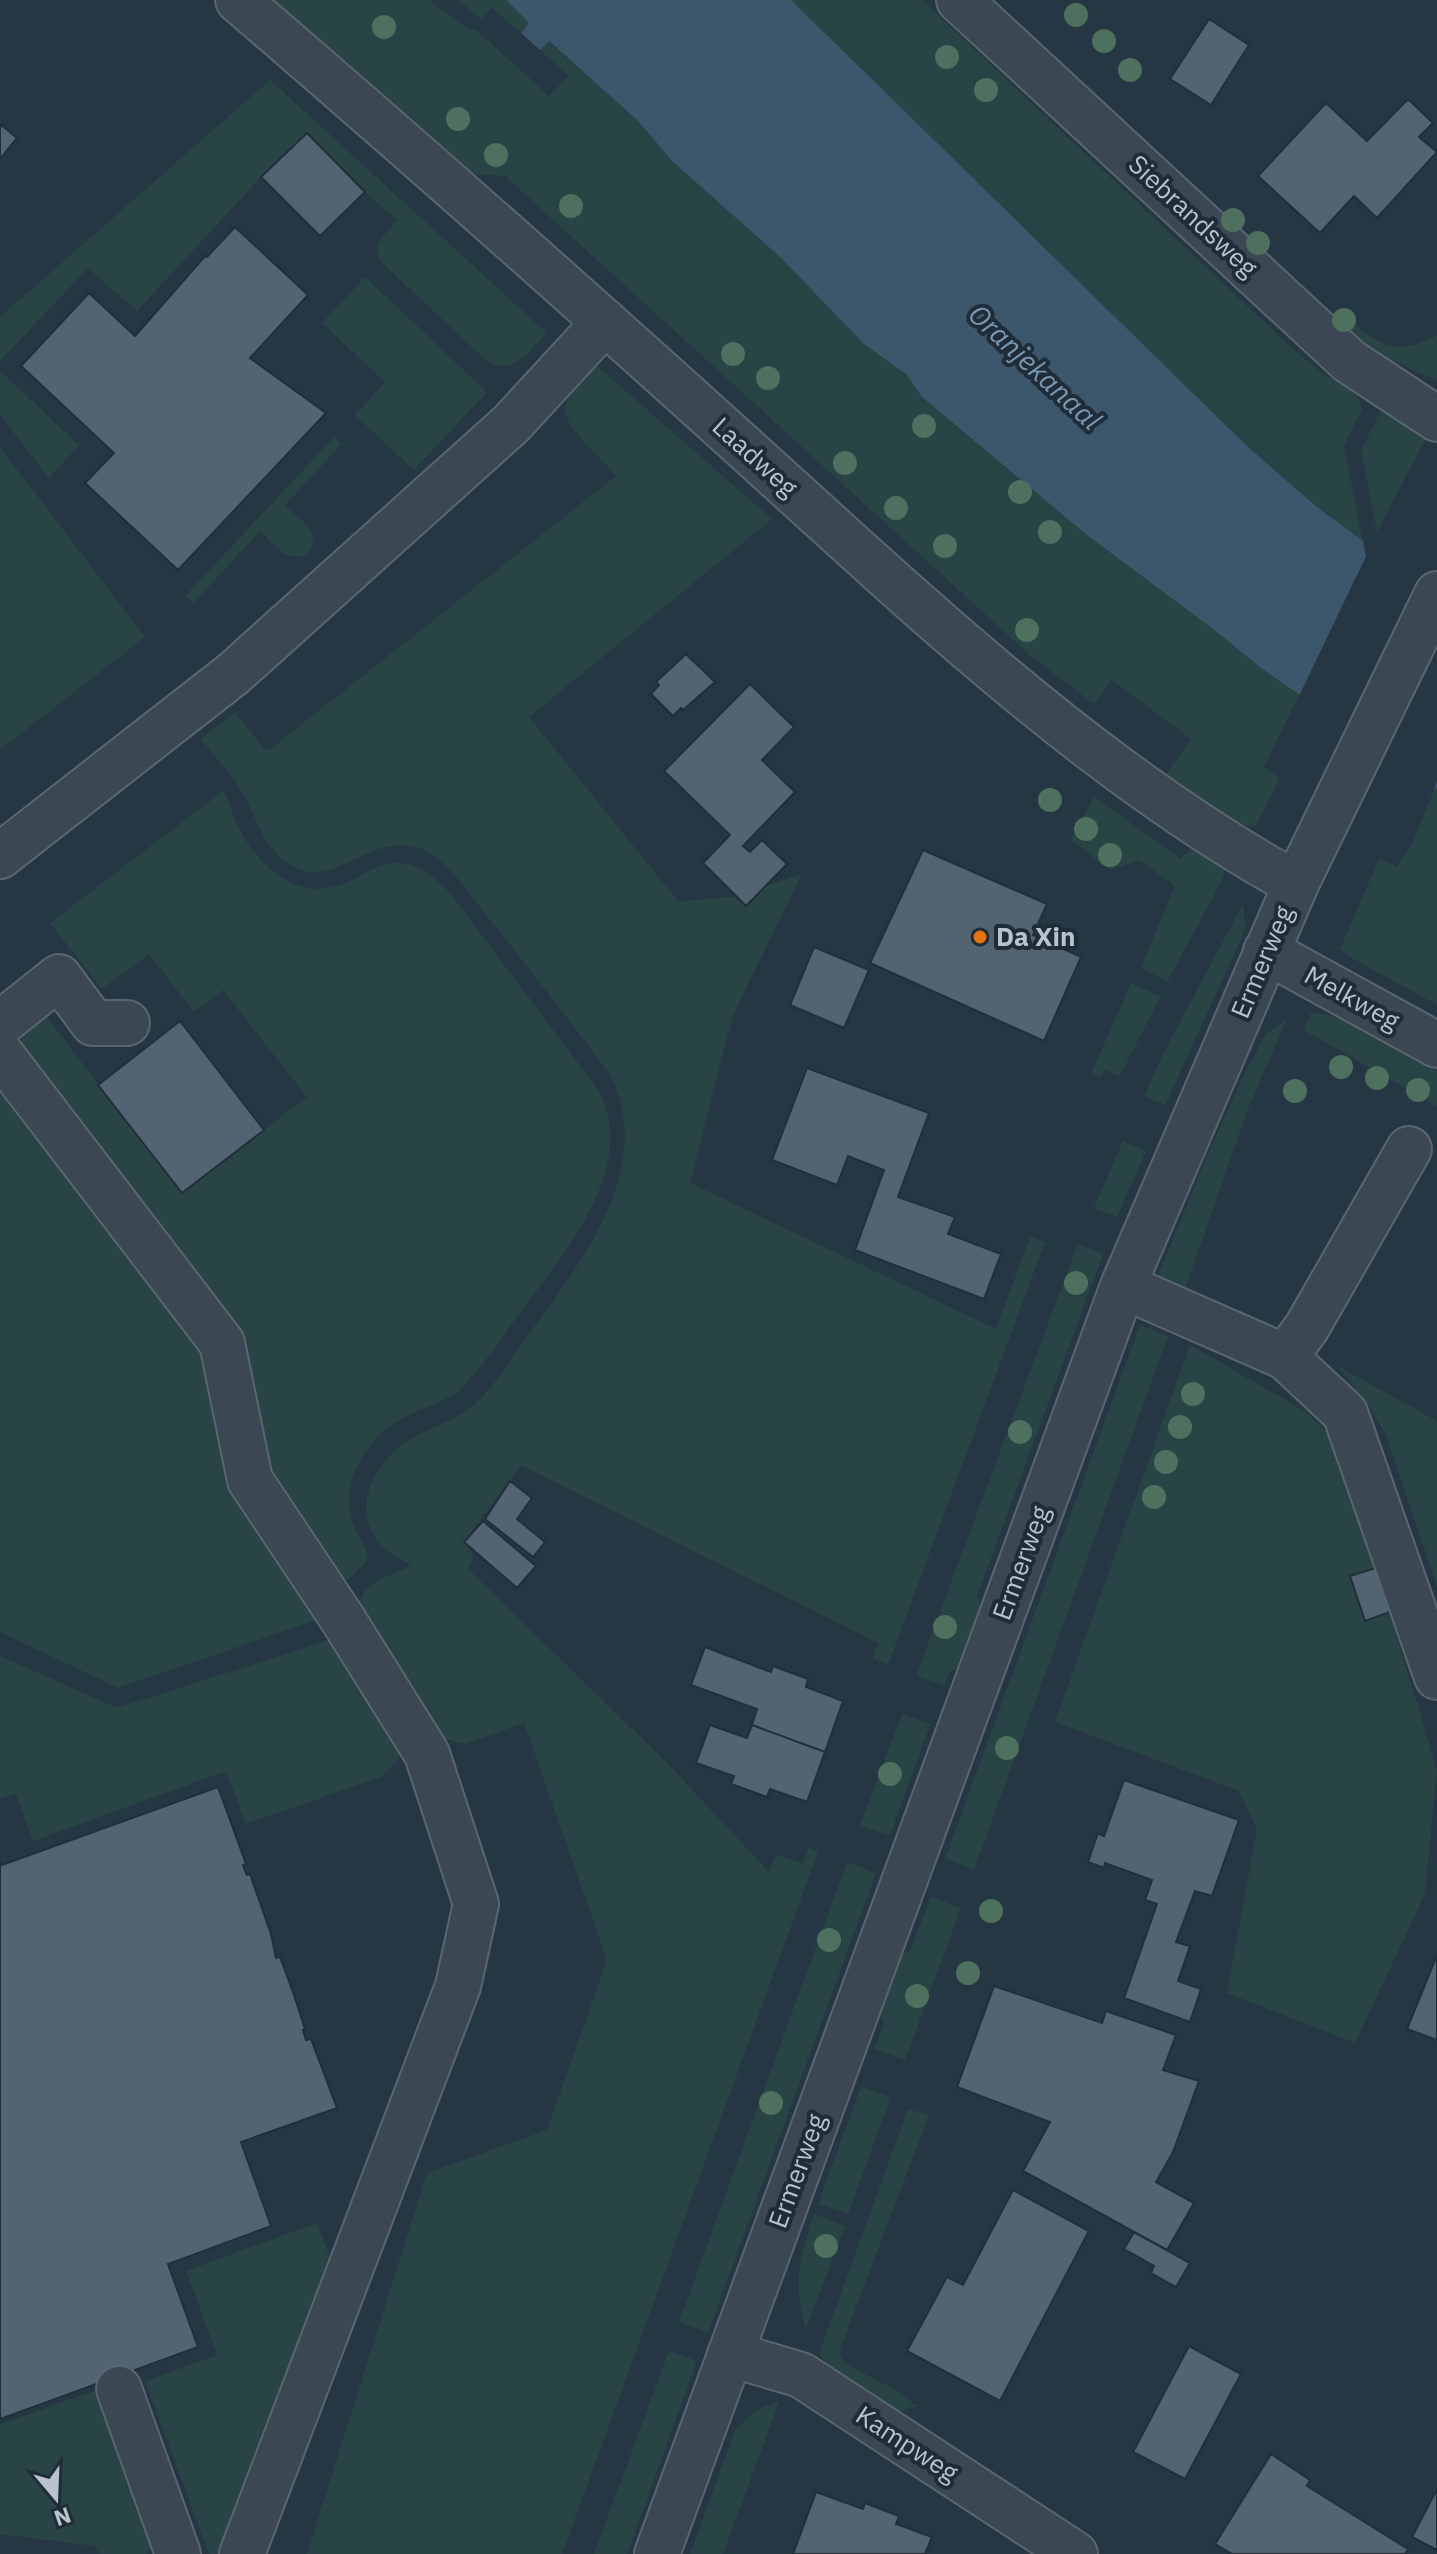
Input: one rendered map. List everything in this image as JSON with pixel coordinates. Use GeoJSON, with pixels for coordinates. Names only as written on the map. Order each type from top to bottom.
{"type":"FeatureCollection","features":[{"type":"Feature","properties":{"kind":"street","name":"Laadweg"},"geometry":{"type":"LineString","coordinates":[[238,0],[454,185],[870,562],[1063,726],[1209,832],[1296,884]]}},
{"type":"Feature","properties":{"kind":"street","name":"Siebrandsweg"},"geometry":{"type":"LineString","coordinates":[[959,0],[1349,361],[1437,419]]}},
{"type":"Feature","properties":{"kind":"street"},"geometry":{"type":"LineString","coordinates":[[0,856],[233,674],[511,424],[605,322]]}},
{"type":"Feature","properties":{"kind":"street","name":"Ermerweg"},"geometry":{"type":"LineString","coordinates":[[657,2554],[1123,1286],[1296,884],[1437,594]]}},
{"type":"Feature","properties":{"kind":"street","name":"Melkweg"},"geometry":{"type":"LineString","coordinates":[[1266,951],[1437,1045]]}},
{"type":"Feature","properties":{"kind":"street"},"geometry":{"type":"LineString","coordinates":[[0,1024],[59,977],[93,1023],[127,1023]]}},
{"type":"Feature","properties":{"kind":"street"},"geometry":{"type":"LineString","coordinates":[[0,1053],[222,1343],[250,1480],[427,1754],[476,1904],[458,1986],[242,2554]]}},
{"type":"Feature","properties":{"kind":"street"},"geometry":{"type":"LineString","coordinates":[[1285,1357],[1307,1327],[1409,1149]]}},
{"type":"Feature","properties":{"kind":"street"},"geometry":{"type":"LineString","coordinates":[[1123,1286],[1285,1357],[1345,1413],[1437,1677]]}},
{"type":"Feature","properties":{"kind":"street","name":"Kampweg"},"geometry":{"type":"LineString","coordinates":[[730,2354],[801,2375],[1075,2554]]}},
{"type":"Feature","properties":{"kind":"street"},"geometry":{"type":"LineString","coordinates":[[119,2389],[178,2554]]}},
{"type":"Feature","properties":{"kind":"green space"},"geometry":{"type":"Polygon","coordinates":[[[271,0],[429,0],[471,31],[474,28],[549,96],[569,76],[540,50],[548,41],[638,121],[673,162],[780,257],[864,344],[907,375],[922,397],[1088,536],[1261,668],[1300,693],[1264,767],[1280,778],[1255,827],[1219,814],[1165,776],[1191,739],[1112,680],[1094,704],[1031,656],[505,176],[465,174],[271,0]]]}},
{"type":"Feature","properties":{"kind":"green space"},"geometry":{"type":"Polygon","coordinates":[[[457,0],[506,0],[530,23],[521,33],[492,8],[482,19],[457,0]]]}},
{"type":"Feature","properties":{"kind":"green space"},"geometry":{"type":"Polygon","coordinates":[[[791,0],[922,0],[1293,349],[1321,372],[1356,394],[1362,409],[1344,446],[1363,541],[1317,507],[1248,447],[791,0]]]}},
{"type":"Feature","properties":{"kind":"green space"},"geometry":{"type":"Polygon","coordinates":[[[270,80],[547,333],[534,347],[513,364],[505,366],[487,361],[381,262],[378,245],[397,220],[307,133],[261,177],[137,311],[88,268],[0,361],[0,317],[270,80]]]}},
{"type":"Feature","properties":{"kind":"green space"},"geometry":{"type":"Polygon","coordinates":[[[365,277],[487,392],[414,470],[355,415],[385,382],[322,323],[365,277]]]}},
{"type":"Feature","properties":{"kind":"green space"},"geometry":{"type":"Polygon","coordinates":[[[1355,325],[1385,344],[1394,346],[1414,345],[1437,335],[1437,381],[1402,365],[1371,357],[1342,334],[1355,325]]]}},
{"type":"Feature","properties":{"kind":"green space"},"geometry":{"type":"Polygon","coordinates":[[[596,365],[772,519],[529,717],[678,901],[732,897],[802,874],[733,1015],[690,1183],[996,1329],[1030,1237],[1045,1242],[888,1665],[873,1659],[878,1643],[521,1465],[464,1542],[474,1556],[468,1569],[671,1767],[769,1872],[776,1855],[803,1864],[808,1848],[818,1852],[562,2554],[307,2554],[427,2173],[547,2130],[607,1960],[524,1723],[464,1744],[440,1738],[357,1610],[364,1592],[370,1586],[411,1565],[377,1540],[366,1513],[367,1499],[377,1473],[395,1451],[414,1437],[467,1410],[483,1396],[504,1369],[591,1242],[608,1210],[619,1177],[625,1143],[622,1109],[610,1074],[449,869],[424,850],[405,845],[387,847],[320,872],[304,871],[287,863],[271,847],[238,785],[201,739],[235,712],[264,749],[269,750],[616,476],[576,433],[566,414],[565,406],[570,395],[596,365]]]}},
{"type":"Feature","properties":{"kind":"green space"},"geometry":{"type":"Polygon","coordinates":[[[0,371],[79,445],[49,478],[0,415],[0,371]]]}},
{"type":"Feature","properties":{"kind":"green space"},"geometry":{"type":"Polygon","coordinates":[[[1382,408],[1426,438],[1377,532],[1361,450],[1382,408]]]}},
{"type":"Feature","properties":{"kind":"green space"},"geometry":{"type":"Polygon","coordinates":[[[334,437],[341,445],[285,505],[307,525],[312,534],[310,550],[297,557],[287,554],[260,531],[194,603],[185,596],[334,437]]]}},
{"type":"Feature","properties":{"kind":"green space"},"geometry":{"type":"Polygon","coordinates":[[[0,447],[145,637],[0,750],[0,447]]]}},
{"type":"Feature","properties":{"kind":"green space"},"geometry":{"type":"Polygon","coordinates":[[[1435,788],[1437,1005],[1340,949],[1379,859],[1397,867],[1412,844],[1435,788]]]}},
{"type":"Feature","properties":{"kind":"green space"},"geometry":{"type":"Polygon","coordinates":[[[223,791],[237,825],[251,848],[272,870],[292,883],[315,889],[327,888],[392,863],[417,868],[438,882],[451,894],[594,1084],[607,1113],[610,1142],[605,1173],[594,1202],[560,1260],[459,1391],[396,1422],[376,1439],[360,1461],[351,1486],[350,1512],[368,1559],[349,1579],[340,1582],[267,1471],[241,1332],[21,1047],[25,1033],[46,1016],[182,1192],[307,1097],[223,990],[194,1012],[149,954],[102,989],[50,923],[223,791]]]}},
{"type":"Feature","properties":{"kind":"green space"},"geometry":{"type":"Polygon","coordinates":[[[1094,797],[1181,859],[1193,847],[1225,869],[1219,886],[1167,982],[1141,967],[1175,886],[1139,860],[1110,870],[1071,840],[1094,797]]]}},
{"type":"Feature","properties":{"kind":"green space"},"geometry":{"type":"Polygon","coordinates":[[[1243,904],[1245,928],[1242,937],[1165,1105],[1144,1096],[1166,1048],[1243,904]]]}},
{"type":"Feature","properties":{"kind":"green space"},"geometry":{"type":"Polygon","coordinates":[[[1131,983],[1160,997],[1120,1076],[1105,1070],[1100,1078],[1091,1074],[1131,983]]]}},
{"type":"Feature","properties":{"kind":"green space"},"geometry":{"type":"Polygon","coordinates":[[[1311,1013],[1357,1026],[1437,1071],[1437,1106],[1304,1030],[1311,1013]]]}},
{"type":"Feature","properties":{"kind":"green space"},"geometry":{"type":"Polygon","coordinates":[[[1287,1019],[1247,1111],[1185,1290],[1157,1279],[1245,1072],[1267,1033],[1287,1019]]]}},
{"type":"Feature","properties":{"kind":"green space"},"geometry":{"type":"Polygon","coordinates":[[[0,1086],[202,1352],[318,1615],[317,1620],[118,1688],[0,1632],[0,1086]]]}},
{"type":"Feature","properties":{"kind":"green space"},"geometry":{"type":"Polygon","coordinates":[[[1123,1141],[1146,1151],[1117,1217],[1094,1208],[1123,1141]]]}},
{"type":"Feature","properties":{"kind":"green space"},"geometry":{"type":"Polygon","coordinates":[[[1078,1244],[1103,1254],[977,1596],[992,1629],[981,1657],[949,1672],[945,1685],[916,1676],[1078,1244]]]}},
{"type":"Feature","properties":{"kind":"green space"},"geometry":{"type":"Polygon","coordinates":[[[1140,1325],[1168,1336],[974,1870],[945,1859],[1140,1325]]]}},
{"type":"Feature","properties":{"kind":"green space"},"geometry":{"type":"Polygon","coordinates":[[[1190,1345],[1308,1413],[1329,1435],[1348,1474],[1437,1770],[1425,1894],[1355,2043],[1227,1993],[1257,1829],[1239,1791],[1055,1722],[1190,1345]]]}},
{"type":"Feature","properties":{"kind":"green space"},"geometry":{"type":"Polygon","coordinates":[[[1338,1366],[1437,1421],[1437,1586],[1386,1435],[1371,1409],[1338,1366]]]}},
{"type":"Feature","properties":{"kind":"green space"},"geometry":{"type":"Polygon","coordinates":[[[333,1639],[400,1751],[397,1761],[381,1777],[246,1824],[226,1771],[33,1841],[16,1794],[0,1799],[0,1656],[117,1708],[333,1639]]]}},
{"type":"Feature","properties":{"kind":"green space"},"geometry":{"type":"Polygon","coordinates":[[[902,1714],[930,1724],[890,1836],[860,1826],[902,1714]]]}},
{"type":"Feature","properties":{"kind":"green space"},"geometry":{"type":"Polygon","coordinates":[[[847,1862],[876,1873],[708,2333],[679,2322],[847,1862]]]}},
{"type":"Feature","properties":{"kind":"green space"},"geometry":{"type":"Polygon","coordinates":[[[931,1897],[961,1908],[905,2060],[874,2049],[884,2024],[869,1991],[879,1966],[910,1951],[931,1897]]]}},
{"type":"Feature","properties":{"kind":"green space"},"geometry":{"type":"Polygon","coordinates":[[[861,2087],[891,2097],[848,2214],[818,2204],[861,2087]]]}},
{"type":"Feature","properties":{"kind":"green space"},"geometry":{"type":"Polygon","coordinates":[[[908,2109],[929,2115],[839,2352],[847,2365],[894,2389],[917,2406],[892,2414],[858,2384],[828,2365],[819,2354],[908,2109]]]}},
{"type":"Feature","properties":{"kind":"green space"},"geometry":{"type":"Polygon","coordinates":[[[814,2214],[845,2226],[806,2329],[798,2284],[804,2244],[814,2214]]]}},
{"type":"Feature","properties":{"kind":"green space"},"geometry":{"type":"Polygon","coordinates":[[[317,2223],[330,2258],[226,2554],[209,2554],[145,2381],[217,2355],[186,2271],[317,2223]]]}},
{"type":"Feature","properties":{"kind":"green space"},"geometry":{"type":"Polygon","coordinates":[[[669,2351],[697,2361],[627,2554],[594,2554],[669,2351]]]}},
{"type":"Feature","properties":{"kind":"green space"},"geometry":{"type":"Polygon","coordinates":[[[94,2391],[152,2547],[146,2554],[100,2554],[94,2546],[0,2534],[0,2424],[94,2391]]]}},
{"type":"Feature","properties":{"kind":"green space"},"geometry":{"type":"Polygon","coordinates":[[[779,2402],[723,2554],[690,2554],[735,2431],[755,2412],[779,2402]]]}},
{"type":"Feature","properties":{"kind":"water","name":"Oranjekanaal"},"geometry":{"type":"Polygon","coordinates":[[[506,0],[791,0],[1248,447],[1317,507],[1363,541],[1366,556],[1437,595],[1437,789],[1261,668],[1088,536],[922,397],[907,375],[864,344],[780,257],[673,162],[638,121],[549,41],[540,50],[521,33],[529,23],[506,0]]]}},
{"type":"Feature","properties":{"kind":"pier"},"geometry":{"type":"Polygon","coordinates":[[[1369,550],[1437,590],[1437,781],[1433,791],[1299,696],[1369,550]]]}},
{"type":"Feature","properties":{"kind":"building"},"geometry":{"type":"Polygon","coordinates":[[[1209,19],[1249,45],[1211,105],[1170,79],[1209,19]]]}},
{"type":"Feature","properties":{"kind":"building"},"geometry":{"type":"Polygon","coordinates":[[[1408,99],[1433,123],[1419,137],[1437,152],[1377,218],[1354,196],[1320,233],[1258,176],[1326,103],[1367,141],[1408,99]]]}},
{"type":"Feature","properties":{"kind":"building"},"geometry":{"type":"Polygon","coordinates":[[[0,124],[17,138],[0,159],[0,124]]]}},
{"type":"Feature","properties":{"kind":"building"},"geometry":{"type":"Polygon","coordinates":[[[307,133],[365,192],[320,236],[261,177],[307,133]]]}},
{"type":"Feature","properties":{"kind":"building"},"geometry":{"type":"Polygon","coordinates":[[[235,227],[308,295],[250,358],[326,413],[178,570],[85,483],[114,453],[21,366],[89,293],[135,336],[206,255],[235,227]]]}},
{"type":"Feature","properties":{"kind":"building"},"geometry":{"type":"Polygon","coordinates":[[[686,654],[715,682],[673,716],[651,694],[659,685],[656,682],[686,654]]]}},
{"type":"Feature","properties":{"kind":"building"},"geometry":{"type":"Polygon","coordinates":[[[750,684],[794,727],[762,760],[795,792],[743,846],[750,852],[762,840],[787,864],[746,906],[703,863],[730,835],[664,771],[750,684]]]}},
{"type":"Feature","properties":{"kind":"building"},"geometry":{"type":"Polygon","coordinates":[[[923,850],[1047,904],[1033,935],[1081,957],[1044,1041],[870,963],[923,850]]]}},
{"type":"Feature","properties":{"kind":"building"},"geometry":{"type":"Polygon","coordinates":[[[814,947],[869,970],[844,1028],[790,1005],[814,947]]]}},
{"type":"Feature","properties":{"kind":"building"},"geometry":{"type":"Polygon","coordinates":[[[180,1021],[264,1130],[182,1193],[98,1085],[180,1021]]]}},
{"type":"Feature","properties":{"kind":"building"},"geometry":{"type":"Polygon","coordinates":[[[807,1068],[929,1113],[898,1197],[955,1217],[948,1234],[1001,1254],[984,1299],[855,1250],[884,1170],[848,1156],[837,1185],[772,1160],[807,1068]]]}},
{"type":"Feature","properties":{"kind":"building"},"geometry":{"type":"Polygon","coordinates":[[[510,1481],[532,1498],[517,1519],[545,1542],[533,1557],[485,1519],[510,1481]]]}},
{"type":"Feature","properties":{"kind":"building"},"geometry":{"type":"Polygon","coordinates":[[[483,1521],[536,1566],[517,1588],[464,1542],[483,1521]]]}},
{"type":"Feature","properties":{"kind":"building"},"geometry":{"type":"Polygon","coordinates":[[[1376,1568],[1390,1612],[1365,1621],[1350,1576],[1376,1568]]]}},
{"type":"Feature","properties":{"kind":"building"},"geometry":{"type":"Polygon","coordinates":[[[705,1647],[771,1672],[773,1666],[808,1679],[806,1687],[843,1701],[825,1752],[752,1725],[757,1709],[691,1685],[705,1647]]]}},
{"type":"Feature","properties":{"kind":"building"},"geometry":{"type":"Polygon","coordinates":[[[710,1725],[747,1738],[752,1725],[825,1752],[807,1802],[770,1789],[767,1797],[731,1784],[734,1776],[696,1763],[710,1725]]]}},
{"type":"Feature","properties":{"kind":"building"},"geometry":{"type":"Polygon","coordinates":[[[1124,1780],[1239,1820],[1212,1896],[1195,1891],[1176,1942],[1190,1946],[1178,1981],[1201,1989],[1190,2022],[1124,1998],[1157,1904],[1145,1900],[1152,1880],[1105,1863],[1104,1868],[1088,1862],[1098,1833],[1104,1836],[1124,1780]]]}},
{"type":"Feature","properties":{"kind":"building"},"geometry":{"type":"Polygon","coordinates":[[[218,1787],[246,1864],[243,1865],[247,1875],[250,1874],[271,1934],[276,1958],[280,1957],[293,1992],[306,2040],[311,2039],[337,2108],[241,2142],[271,2226],[168,2264],[198,2347],[0,2419],[0,1860],[2,1865],[218,1787]]]}},
{"type":"Feature","properties":{"kind":"building"},"geometry":{"type":"Polygon","coordinates":[[[1437,1955],[1437,2040],[1407,2029],[1437,1955]]]}},
{"type":"Feature","properties":{"kind":"building"},"geometry":{"type":"Polygon","coordinates":[[[994,1986],[1102,2023],[1106,2011],[1176,2035],[1163,2070],[1199,2081],[1173,2152],[1156,2182],[1194,2203],[1167,2250],[1023,2171],[1050,2122],[957,2087],[994,1986]]]}},
{"type":"Feature","properties":{"kind":"building"},"geometry":{"type":"Polygon","coordinates":[[[1013,2190],[1089,2231],[1000,2401],[907,2351],[947,2277],[963,2285],[1013,2190]]]}},
{"type":"Feature","properties":{"kind":"building"},"geometry":{"type":"Polygon","coordinates":[[[1134,2232],[1190,2263],[1176,2287],[1151,2273],[1154,2266],[1124,2249],[1134,2232]]]}},
{"type":"Feature","properties":{"kind":"building"},"geometry":{"type":"Polygon","coordinates":[[[1189,2346],[1241,2374],[1185,2479],[1133,2452],[1189,2346]]]}},
{"type":"Feature","properties":{"kind":"building"},"geometry":{"type":"Polygon","coordinates":[[[1271,2454],[1310,2480],[1307,2486],[1408,2549],[1405,2554],[1232,2554],[1215,2544],[1271,2454]]]}},
{"type":"Feature","properties":{"kind":"building"},"geometry":{"type":"Polygon","coordinates":[[[1437,2489],[1437,2550],[1412,2537],[1437,2489]]]}},
{"type":"Feature","properties":{"kind":"building"},"geometry":{"type":"Polygon","coordinates":[[[816,2492],[863,2509],[865,2503],[899,2516],[896,2524],[932,2537],[925,2554],[793,2554],[816,2492]]]}},
{"type":"Feature","properties":{"kind":"place","name":"Da Xin"},"geometry":{"type":"Point","coordinates":[980,937]}}]}
